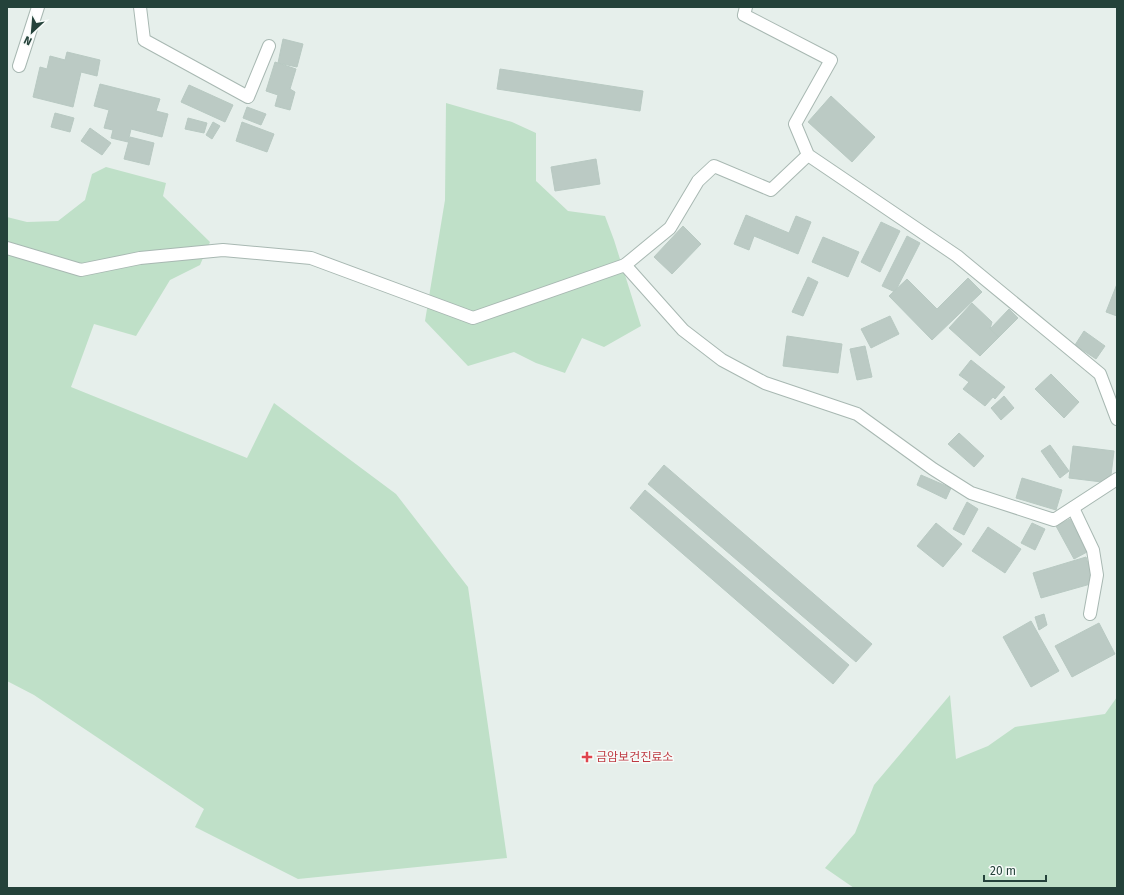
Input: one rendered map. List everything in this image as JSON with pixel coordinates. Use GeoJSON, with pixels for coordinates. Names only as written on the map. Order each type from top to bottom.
{"type":"FeatureCollection","features":[{"type":"Feature","properties":{"kind":"street"},"geometry":{"type":"LineString","coordinates":[[19,66],[38,7]]}},
{"type":"Feature","properties":{"kind":"street"},"geometry":{"type":"LineString","coordinates":[[140,7],[144,40],[248,97],[269,46]]}},
{"type":"Feature","properties":{"kind":"street"},"geometry":{"type":"LineString","coordinates":[[746,7],[744,15],[830,60],[795,124],[808,155],[958,256],[1100,374],[1117,419]]}},
{"type":"Feature","properties":{"kind":"street"},"geometry":{"type":"LineString","coordinates":[[7,248],[81,270],[140,258],[223,250],[311,258],[473,318],[625,265],[670,228],[698,181],[714,166],[770,190],[808,155]]}},
{"type":"Feature","properties":{"kind":"street"},"geometry":{"type":"LineString","coordinates":[[625,265],[683,330],[722,360],[766,383],[857,414],[933,469],[971,493],[1054,520],[1117,479]]}},
{"type":"Feature","properties":{"kind":"street"},"geometry":{"type":"LineString","coordinates":[[1073,508],[1093,550],[1097,575],[1090,614]]}},
{"type":"Feature","properties":{"kind":"green space"},"geometry":{"type":"Polygon","coordinates":[[[446,103],[512,122],[536,133],[536,181],[568,211],[605,216],[641,326],[604,347],[582,338],[565,373],[536,363],[514,352],[468,366],[425,321],[445,200],[446,103]]]}},
{"type":"Feature","properties":{"kind":"green space"},"geometry":{"type":"Polygon","coordinates":[[[106,167],[166,183],[163,196],[210,242],[200,265],[170,280],[136,336],[94,324],[71,387],[247,458],[274,403],[396,494],[468,587],[507,858],[298,879],[195,827],[204,809],[34,695],[7,681],[7,217],[27,222],[58,221],[85,200],[92,174],[106,167]]]}},
{"type":"Feature","properties":{"kind":"green space"},"geometry":{"type":"Polygon","coordinates":[[[950,695],[956,759],[988,746],[1015,727],[1105,714],[1117,697],[1117,888],[854,888],[825,868],[855,833],[874,785],[950,695]]]}},
{"type":"Feature","properties":{"kind":"building"},"geometry":{"type":"Polygon","coordinates":[[[283,39],[303,44],[297,67],[278,63],[283,39]]]}},
{"type":"Feature","properties":{"kind":"building"},"geometry":{"type":"Polygon","coordinates":[[[67,52],[100,60],[97,76],[81,72],[73,107],[33,97],[40,67],[47,69],[50,56],[65,60],[67,52]]]}},
{"type":"Feature","properties":{"kind":"building"},"geometry":{"type":"Polygon","coordinates":[[[275,62],[296,69],[290,89],[295,92],[290,110],[275,106],[278,95],[266,91],[275,62]]]}},
{"type":"Feature","properties":{"kind":"building"},"geometry":{"type":"Polygon","coordinates":[[[500,69],[643,91],[640,111],[497,89],[500,69]]]}},
{"type":"Feature","properties":{"kind":"building"},"geometry":{"type":"Polygon","coordinates":[[[100,84],[160,99],[156,111],[168,114],[162,137],[131,129],[128,142],[111,138],[113,130],[104,128],[109,110],[94,106],[100,84]]]}},
{"type":"Feature","properties":{"kind":"building"},"geometry":{"type":"Polygon","coordinates":[[[189,85],[233,105],[225,122],[181,102],[189,85]]]}},
{"type":"Feature","properties":{"kind":"building"},"geometry":{"type":"Polygon","coordinates":[[[831,96],[875,137],[852,162],[808,122],[831,96]]]}},
{"type":"Feature","properties":{"kind":"building"},"geometry":{"type":"Polygon","coordinates":[[[247,107],[266,114],[261,125],[243,118],[247,107]]]}},
{"type":"Feature","properties":{"kind":"building"},"geometry":{"type":"Polygon","coordinates":[[[55,113],[74,118],[70,132],[51,127],[55,113]]]}},
{"type":"Feature","properties":{"kind":"building"},"geometry":{"type":"Polygon","coordinates":[[[188,118],[207,123],[204,133],[185,129],[188,118]]]}},
{"type":"Feature","properties":{"kind":"building"},"geometry":{"type":"Polygon","coordinates":[[[213,122],[220,126],[212,139],[206,135],[213,122]]]}},
{"type":"Feature","properties":{"kind":"building"},"geometry":{"type":"Polygon","coordinates":[[[242,122],[274,134],[267,152],[236,141],[242,122]]]}},
{"type":"Feature","properties":{"kind":"building"},"geometry":{"type":"Polygon","coordinates":[[[90,128],[111,143],[102,155],[81,141],[90,128]]]}},
{"type":"Feature","properties":{"kind":"building"},"geometry":{"type":"Polygon","coordinates":[[[130,137],[154,143],[149,165],[124,159],[130,137]]]}},
{"type":"Feature","properties":{"kind":"building"},"geometry":{"type":"Polygon","coordinates":[[[596,159],[600,184],[555,191],[551,167],[596,159]]]}},
{"type":"Feature","properties":{"kind":"building"},"geometry":{"type":"Polygon","coordinates":[[[746,215],[789,233],[796,216],[811,222],[798,254],[754,236],[749,250],[734,244],[746,215]]]}},
{"type":"Feature","properties":{"kind":"building"},"geometry":{"type":"Polygon","coordinates":[[[881,222],[900,231],[880,272],[861,262],[881,222]]]}},
{"type":"Feature","properties":{"kind":"building"},"geometry":{"type":"Polygon","coordinates":[[[683,226],[701,244],[672,274],[654,257],[683,226]]]}},
{"type":"Feature","properties":{"kind":"building"},"geometry":{"type":"Polygon","coordinates":[[[907,236],[920,243],[895,292],[882,286],[907,236]]]}},
{"type":"Feature","properties":{"kind":"building"},"geometry":{"type":"Polygon","coordinates":[[[823,237],[859,252],[848,277],[812,262],[823,237]]]}},
{"type":"Feature","properties":{"kind":"building"},"geometry":{"type":"Polygon","coordinates":[[[808,277],[818,282],[803,316],[792,312],[808,277]]]}},
{"type":"Feature","properties":{"kind":"building"},"geometry":{"type":"Polygon","coordinates":[[[968,278],[982,292],[932,340],[889,296],[907,279],[937,309],[968,278]]]}},
{"type":"Feature","properties":{"kind":"building"},"geometry":{"type":"Polygon","coordinates":[[[1117,284],[1117,316],[1106,312],[1117,284]]]}},
{"type":"Feature","properties":{"kind":"building"},"geometry":{"type":"Polygon","coordinates":[[[972,303],[992,322],[990,329],[999,337],[980,356],[949,328],[972,303]]]}},
{"type":"Feature","properties":{"kind":"building"},"geometry":{"type":"Polygon","coordinates":[[[1009,309],[1018,318],[999,337],[990,329],[1009,309]]]}},
{"type":"Feature","properties":{"kind":"building"},"geometry":{"type":"Polygon","coordinates":[[[890,316],[899,334],[871,348],[861,329],[890,316]]]}},
{"type":"Feature","properties":{"kind":"building"},"geometry":{"type":"Polygon","coordinates":[[[1084,331],[1105,346],[1096,359],[1075,345],[1084,331]]]}},
{"type":"Feature","properties":{"kind":"building"},"geometry":{"type":"Polygon","coordinates":[[[787,336],[842,344],[838,373],[783,366],[787,336]]]}},
{"type":"Feature","properties":{"kind":"building"},"geometry":{"type":"Polygon","coordinates":[[[865,346],[872,377],[857,380],[850,349],[865,346]]]}},
{"type":"Feature","properties":{"kind":"building"},"geometry":{"type":"Polygon","coordinates":[[[971,360],[1005,387],[995,399],[993,397],[985,406],[963,389],[969,382],[959,375],[971,360]]]}},
{"type":"Feature","properties":{"kind":"building"},"geometry":{"type":"Polygon","coordinates":[[[1051,374],[1079,402],[1064,418],[1035,389],[1051,374]]]}},
{"type":"Feature","properties":{"kind":"building"},"geometry":{"type":"Polygon","coordinates":[[[1004,396],[1014,408],[1001,420],[991,408],[1004,396]]]}},
{"type":"Feature","properties":{"kind":"building"},"geometry":{"type":"Polygon","coordinates":[[[959,433],[984,456],[974,467],[948,444],[959,433]]]}},
{"type":"Feature","properties":{"kind":"building"},"geometry":{"type":"Polygon","coordinates":[[[1050,445],[1069,471],[1060,478],[1041,451],[1050,445]]]}},
{"type":"Feature","properties":{"kind":"building"},"geometry":{"type":"Polygon","coordinates":[[[1073,446],[1114,451],[1110,483],[1069,478],[1073,446]]]}},
{"type":"Feature","properties":{"kind":"building"},"geometry":{"type":"Polygon","coordinates":[[[664,465],[872,644],[856,662],[648,484],[664,465]]]}},
{"type":"Feature","properties":{"kind":"building"},"geometry":{"type":"Polygon","coordinates":[[[921,475],[951,488],[946,499],[917,485],[921,475]]]}},
{"type":"Feature","properties":{"kind":"building"},"geometry":{"type":"Polygon","coordinates":[[[1022,478],[1062,490],[1056,510],[1016,498],[1022,478]]]}},
{"type":"Feature","properties":{"kind":"building"},"geometry":{"type":"Polygon","coordinates":[[[645,490],[849,665],[833,684],[630,508],[645,490]]]}},
{"type":"Feature","properties":{"kind":"building"},"geometry":{"type":"Polygon","coordinates":[[[967,502],[978,509],[964,535],[953,529],[967,502]]]}},
{"type":"Feature","properties":{"kind":"building"},"geometry":{"type":"Polygon","coordinates":[[[1070,519],[1087,552],[1074,559],[1056,526],[1070,519]]]}},
{"type":"Feature","properties":{"kind":"building"},"geometry":{"type":"Polygon","coordinates":[[[936,523],[962,544],[943,567],[917,546],[936,523]]]}},
{"type":"Feature","properties":{"kind":"building"},"geometry":{"type":"Polygon","coordinates":[[[1032,523],[1045,529],[1035,550],[1021,543],[1032,523]]]}},
{"type":"Feature","properties":{"kind":"building"},"geometry":{"type":"Polygon","coordinates":[[[988,527],[1021,549],[1005,573],[972,551],[988,527]]]}},
{"type":"Feature","properties":{"kind":"building"},"geometry":{"type":"Polygon","coordinates":[[[1086,557],[1094,583],[1041,598],[1033,573],[1086,557]]]}},
{"type":"Feature","properties":{"kind":"building"},"geometry":{"type":"Polygon","coordinates":[[[1044,614],[1047,625],[1039,630],[1035,617],[1044,614]]]}},
{"type":"Feature","properties":{"kind":"building"},"geometry":{"type":"Polygon","coordinates":[[[1031,621],[1059,671],[1031,687],[1003,637],[1031,621]]]}},
{"type":"Feature","properties":{"kind":"building"},"geometry":{"type":"Polygon","coordinates":[[[1099,623],[1115,654],[1072,677],[1055,646],[1099,623]]]}},
{"type":"Feature","properties":{"kind":"place","name":"금암보건진료소"},"geometry":{"type":"Point","coordinates":[587,757]}}]}
